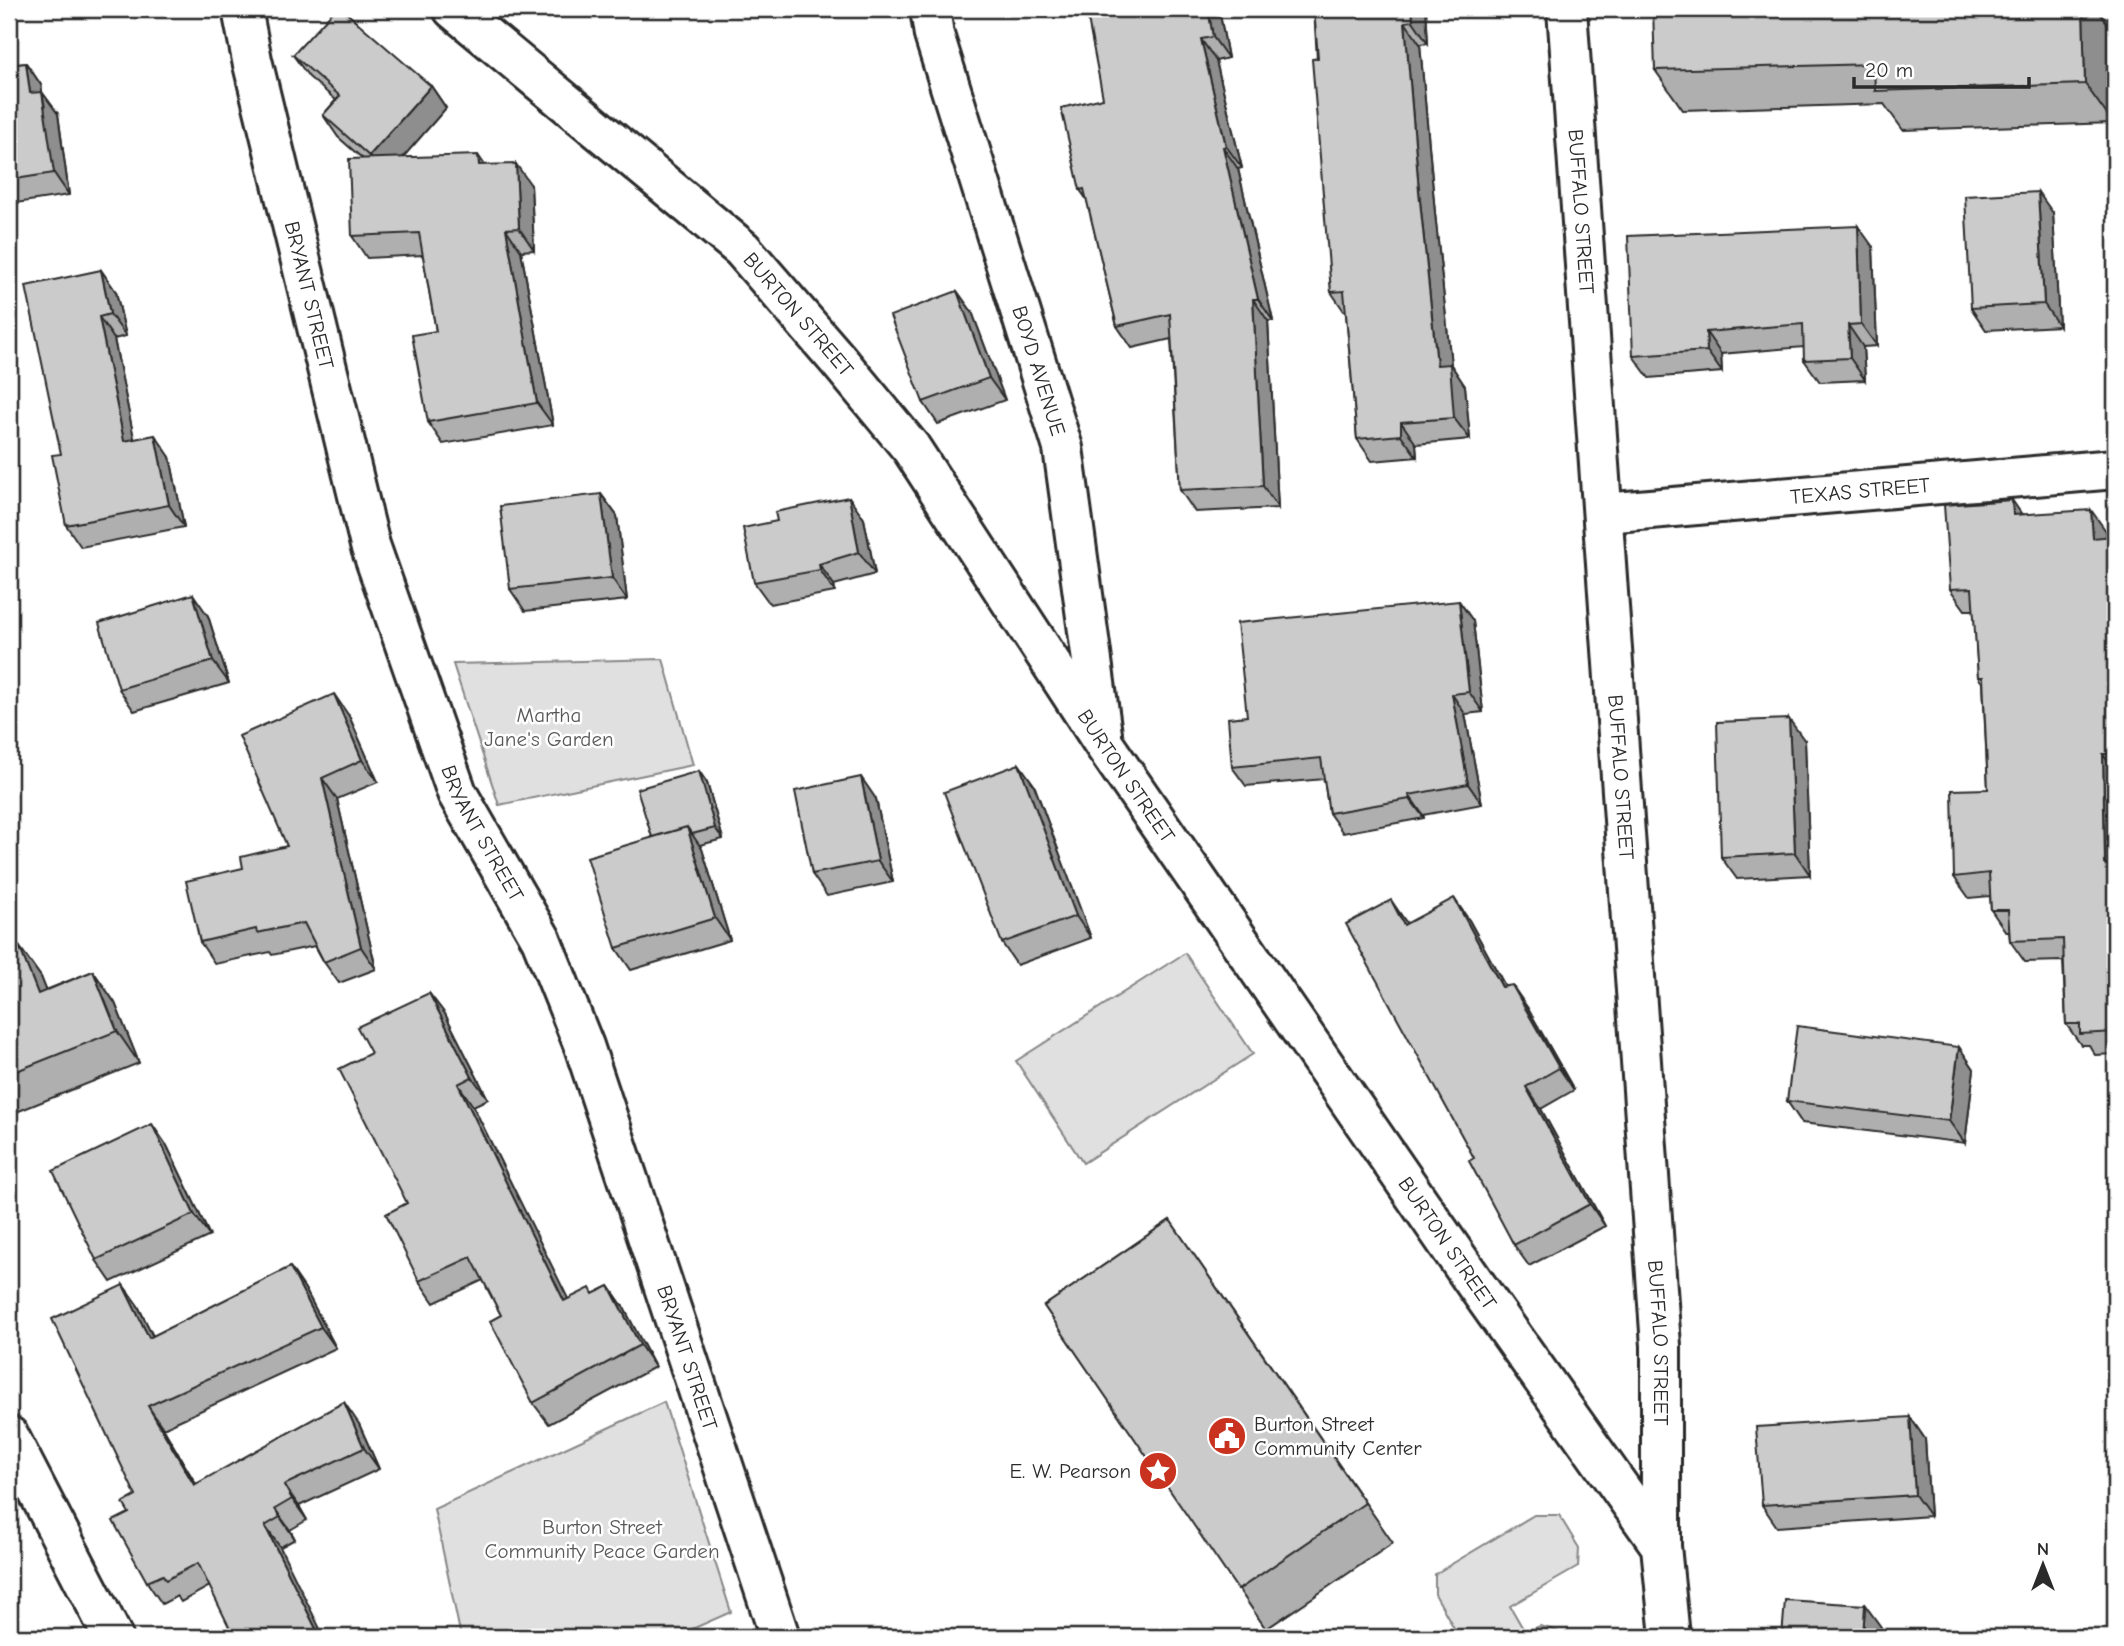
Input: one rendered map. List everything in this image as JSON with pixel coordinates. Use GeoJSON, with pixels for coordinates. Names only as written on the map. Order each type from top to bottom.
{"type":"FeatureCollection","features":[{"type":"Feature","properties":{"kind":"street","name":"BRYANT STREET"},"geometry":{"type":"LineString","coordinates":[[242,9],[370,545],[457,793],[541,939],[584,1046],[780,1637]]}},
{"type":"Feature","properties":{"kind":"street","name":"BURTON STREET"},"geometry":{"type":"LineString","coordinates":[[453,9],[742,249],[911,448],[1103,743],[1474,1282],[1661,1546],[1670,1637]]}},
{"type":"Feature","properties":{"kind":"street","name":"BOYD AVENUE"},"geometry":{"type":"LineString","coordinates":[[930,9],[934,35],[1063,448],[1103,743]]}},
{"type":"Feature","properties":{"kind":"street","name":"BUFFALO STREET"},"geometry":{"type":"LineString","coordinates":[[1567,9],[1661,1346],[1661,1546]]}},
{"type":"Feature","properties":{"kind":"street","name":"TEXAS STREET"},"geometry":{"type":"LineString","coordinates":[[1604,513],[2115,469]]}},
{"type":"Feature","properties":{"kind":"street"},"geometry":{"type":"LineString","coordinates":[[9,1436],[113,1637]]}},
{"type":"Feature","properties":{"kind":"green space","name":"Martha Jane's Garden"},"geometry":{"type":"Polygon","coordinates":[[[663,659],[693,765],[499,805],[453,664],[663,659]]]}},
{"type":"Feature","properties":{"kind":"green space"},"geometry":{"type":"Polygon","coordinates":[[[1185,953],[1253,1054],[1083,1163],[1016,1061],[1185,953]]]}},
{"type":"Feature","properties":{"kind":"green space","name":"Burton Street Community Peace Garden"},"geometry":{"type":"Polygon","coordinates":[[[664,1402],[731,1612],[674,1637],[461,1637],[434,1509],[664,1402]]]}},
{"type":"Feature","properties":{"kind":"green space"},"geometry":{"type":"Polygon","coordinates":[[[1534,1515],[1559,1515],[1579,1548],[1578,1567],[1510,1606],[1525,1632],[1540,1626],[1557,1631],[1561,1637],[1459,1637],[1435,1594],[1435,1574],[1534,1515]]]}},
{"type":"Feature","properties":{"kind":"building"},"geometry":{"type":"Polygon","coordinates":[[[335,9],[342,9],[431,86],[369,156],[323,115],[340,96],[293,55],[335,9]]]}},
{"type":"Feature","properties":{"kind":"building"},"geometry":{"type":"Polygon","coordinates":[[[1086,9],[1208,9],[1213,37],[1201,39],[1258,299],[1253,299],[1263,486],[1180,490],[1170,314],[1117,326],[1084,189],[1080,190],[1061,108],[1103,98],[1086,9]]]}},
{"type":"Feature","properties":{"kind":"building"},"geometry":{"type":"Polygon","coordinates":[[[1314,9],[1412,9],[1413,21],[1405,22],[1419,191],[1437,365],[1450,364],[1454,418],[1401,422],[1401,435],[1357,439],[1344,291],[1331,292],[1312,59],[1318,58],[1314,9]]]}},
{"type":"Feature","properties":{"kind":"building"},"geometry":{"type":"Polygon","coordinates":[[[1653,9],[2083,9],[2085,84],[1875,91],[1874,64],[1655,70],[1653,9]]]}},
{"type":"Feature","properties":{"kind":"building"},"geometry":{"type":"Polygon","coordinates":[[[26,63],[30,93],[42,92],[54,173],[9,180],[9,65],[26,63]]]}},
{"type":"Feature","properties":{"kind":"building"},"geometry":{"type":"Polygon","coordinates":[[[478,155],[479,165],[516,164],[519,228],[506,229],[537,403],[428,422],[412,335],[436,331],[419,233],[352,236],[349,159],[478,155]]]}},
{"type":"Feature","properties":{"kind":"building"},"geometry":{"type":"Polygon","coordinates":[[[2038,192],[2044,304],[1971,308],[1965,196],[2038,192]]]}},
{"type":"Feature","properties":{"kind":"building"},"geometry":{"type":"Polygon","coordinates":[[[1858,226],[1861,324],[1848,325],[1850,358],[1804,360],[1803,324],[1706,332],[1707,351],[1633,356],[1628,236],[1858,226]]]}},
{"type":"Feature","properties":{"kind":"building"},"geometry":{"type":"Polygon","coordinates":[[[101,270],[110,314],[99,317],[124,441],[155,435],[169,505],[66,525],[52,455],[61,454],[26,286],[101,270]]]}},
{"type":"Feature","properties":{"kind":"building"},"geometry":{"type":"Polygon","coordinates":[[[957,291],[989,378],[923,402],[890,316],[957,291]]]}},
{"type":"Feature","properties":{"kind":"building"},"geometry":{"type":"Polygon","coordinates":[[[601,494],[612,578],[510,589],[500,506],[601,494]]]}},
{"type":"Feature","properties":{"kind":"building"},"geometry":{"type":"Polygon","coordinates":[[[849,497],[859,552],[819,564],[820,570],[754,582],[743,528],[777,521],[775,512],[849,497]]]}},
{"type":"Feature","properties":{"kind":"building"},"geometry":{"type":"Polygon","coordinates":[[[2012,500],[2013,515],[2091,510],[2093,538],[2114,536],[2115,754],[2103,754],[2105,864],[2115,863],[2115,1032],[2080,1034],[2080,1024],[2066,1024],[2063,939],[2010,941],[2008,910],[1991,910],[1989,873],[1954,877],[1952,790],[1988,789],[1983,677],[1978,677],[1972,588],[1950,589],[1944,505],[2012,500]]]}},
{"type":"Feature","properties":{"kind":"building"},"geometry":{"type":"Polygon","coordinates":[[[193,594],[213,661],[119,689],[99,623],[193,594]]]}},
{"type":"Feature","properties":{"kind":"building"},"geometry":{"type":"Polygon","coordinates":[[[1459,601],[1469,692],[1452,694],[1468,784],[1409,795],[1410,799],[1329,813],[1321,758],[1232,767],[1228,718],[1247,716],[1237,623],[1459,601]]]}},
{"type":"Feature","properties":{"kind":"building"},"geometry":{"type":"Polygon","coordinates":[[[334,694],[362,760],[322,778],[361,947],[324,962],[304,923],[257,933],[256,929],[200,942],[186,881],[243,868],[241,857],[287,846],[239,736],[334,694]]]}},
{"type":"Feature","properties":{"kind":"building"},"geometry":{"type":"Polygon","coordinates":[[[1789,719],[1795,853],[1721,857],[1717,722],[1789,719]]]}},
{"type":"Feature","properties":{"kind":"building"},"geometry":{"type":"Polygon","coordinates":[[[1019,764],[1076,916],[1002,943],[944,792],[1019,764]]]}},
{"type":"Feature","properties":{"kind":"building"},"geometry":{"type":"Polygon","coordinates":[[[699,771],[715,828],[692,834],[687,827],[652,837],[637,789],[699,771]]]}},
{"type":"Feature","properties":{"kind":"building"},"geometry":{"type":"Polygon","coordinates":[[[861,777],[878,861],[812,874],[795,791],[861,777]]]}},
{"type":"Feature","properties":{"kind":"building"},"geometry":{"type":"Polygon","coordinates":[[[687,827],[715,918],[616,948],[587,857],[687,827]]]}},
{"type":"Feature","properties":{"kind":"building"},"geometry":{"type":"Polygon","coordinates":[[[1454,898],[1502,987],[1512,985],[1559,1068],[1526,1087],[1590,1204],[1514,1245],[1469,1161],[1474,1158],[1346,924],[1391,900],[1404,925],[1454,898]]]}},
{"type":"Feature","properties":{"kind":"building"},"geometry":{"type":"Polygon","coordinates":[[[19,946],[38,994],[93,971],[117,1031],[9,1074],[9,950],[19,946]]]}},
{"type":"Feature","properties":{"kind":"building"},"geometry":{"type":"Polygon","coordinates":[[[429,993],[472,1077],[458,1084],[564,1301],[590,1288],[593,1294],[609,1286],[640,1345],[533,1403],[490,1321],[501,1315],[471,1257],[419,1281],[386,1214],[407,1203],[339,1069],[371,1053],[357,1027],[429,993]]]}},
{"type":"Feature","properties":{"kind":"building"},"geometry":{"type":"Polygon","coordinates":[[[1797,1026],[1959,1047],[1949,1121],[1787,1101],[1797,1026]]]}},
{"type":"Feature","properties":{"kind":"building"},"geometry":{"type":"Polygon","coordinates":[[[152,1124],[194,1214],[96,1260],[53,1171],[152,1124]]]}},
{"type":"Feature","properties":{"kind":"building","name":"Burton Street Community Center"},"geometry":{"type":"Polygon","coordinates":[[[1170,1220],[1365,1503],[1238,1590],[1044,1306],[1170,1220]]]}},
{"type":"Feature","properties":{"kind":"building"},"geometry":{"type":"Polygon","coordinates":[[[290,1267],[321,1327],[148,1406],[194,1485],[344,1402],[364,1448],[284,1485],[292,1499],[275,1509],[280,1517],[265,1526],[320,1637],[234,1637],[198,1563],[166,1580],[163,1575],[147,1582],[113,1521],[129,1513],[123,1503],[136,1496],[52,1319],[123,1285],[149,1338],[290,1267]]]}},
{"type":"Feature","properties":{"kind":"building"},"geometry":{"type":"Polygon","coordinates":[[[1910,1417],[1915,1495],[1762,1505],[1756,1427],[1910,1417]]]}},
{"type":"Feature","properties":{"kind":"building"},"geometry":{"type":"Polygon","coordinates":[[[1785,1600],[1865,1605],[1863,1637],[1782,1637],[1785,1600]]]}},
{"type":"Feature","properties":{"kind":"place","name":"Burton Street Community Center"},"geometry":{"type":"Point","coordinates":[1227,1436]}},
{"type":"Feature","properties":{"kind":"place","name":"E. W. Pearson"},"geometry":{"type":"Point","coordinates":[1158,1471]}}]}
